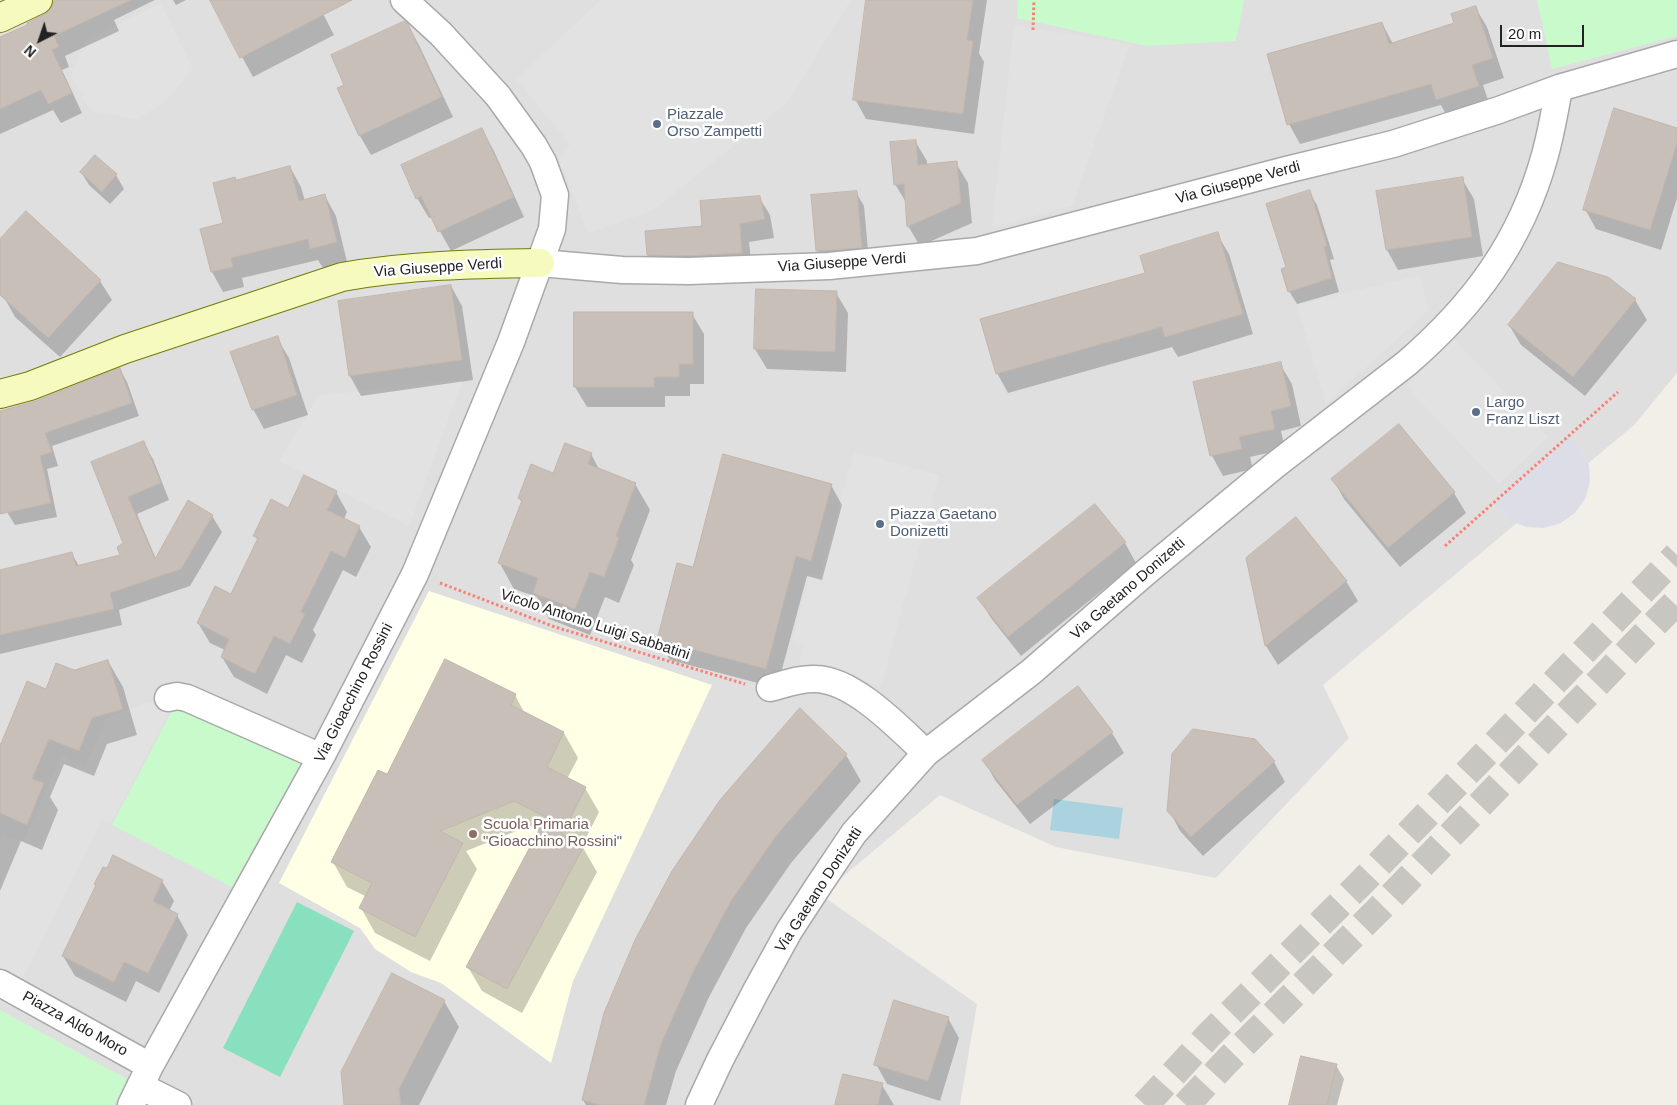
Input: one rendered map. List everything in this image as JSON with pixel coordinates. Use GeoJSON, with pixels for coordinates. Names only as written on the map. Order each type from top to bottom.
{"type":"FeatureCollection","features":[{"type":"Feature","properties":{"kind":"main road"},"geometry":{"type":"LineString","coordinates":[[0,18],[38,0]]}},
{"type":"Feature","properties":{"kind":"main road","name":"Via Giuseppe Verdi"},"geometry":{"type":"LineString","coordinates":[[0,394],[30,386],[124,349],[342,277],[439,265],[540,263]]}},
{"type":"Feature","properties":{"kind":"street","name":"Via Gioacchino Rossini"},"geometry":{"type":"LineString","coordinates":[[141,1086],[321,757],[415,574],[511,342],[552,229],[555,195],[542,162],[523,128],[498,96],[441,34],[404,0]]}},
{"type":"Feature","properties":{"kind":"street","name":"Via Giuseppe Verdi"},"geometry":{"type":"LineString","coordinates":[[540,263],[622,270],[689,271],[829,266],[977,251],[1392,144],[1499,110],[1559,88],[1677,54]]}},
{"type":"Feature","properties":{"kind":"street","name":"Via Gaetano Donizetti"},"geometry":{"type":"LineString","coordinates":[[699,1105],[720,1060],[770,965],[818,885],[854,833],[926,753],[1031,672],[1182,542],[1274,466],[1407,363],[1446,327],[1488,277],[1509,246],[1520,223],[1531,197],[1544,155],[1559,88]]}},
{"type":"Feature","properties":{"kind":"street"},"geometry":{"type":"LineString","coordinates":[[770,688],[808,679],[820,679],[834,683],[869,702],[926,753]]}},
{"type":"Feature","properties":{"kind":"street"},"geometry":{"type":"LineString","coordinates":[[168,698],[177,696],[187,698],[321,757]]}},
{"type":"Feature","properties":{"kind":"street","name":"Piazza Aldo Moro"},"geometry":{"type":"LineString","coordinates":[[0,983],[141,1086],[178,1105]]}},
{"type":"Feature","properties":{"kind":"path"},"geometry":{"type":"LineString","coordinates":[[1033,30],[1034,0]]}},
{"type":"Feature","properties":{"kind":"path"},"geometry":{"type":"LineString","coordinates":[[1445,546],[1618,392]]}},
{"type":"Feature","properties":{"kind":"path","name":"Vicolo Antonio Luigi Sabbatini"},"geometry":{"type":"LineString","coordinates":[[415,574],[547,624],[599,641],[730,681],[770,688]]}},
{"type":"Feature","properties":{"kind":"shaded area"},"geometry":{"type":"Polygon","coordinates":[[[0,0],[1677,0],[1677,373],[1634,425],[1323,685],[1349,738],[1216,878],[1056,847],[940,795],[821,895],[977,1004],[960,1105],[0,1105],[0,0]]]}},
{"type":"Feature","properties":{"kind":"shaded area","name":"Piazzale Orso Zampetti"},"geometry":{"type":"Polygon","coordinates":[[[601,0],[851,0],[787,103],[654,210],[588,233],[558,157],[570,145],[516,79],[601,0]]]}},
{"type":"Feature","properties":{"kind":"shaded area"},"geometry":{"type":"Polygon","coordinates":[[[161,3],[193,69],[165,102],[137,119],[90,111],[71,75],[85,41],[161,3]]]}},
{"type":"Feature","properties":{"kind":"shaded area"},"geometry":{"type":"Polygon","coordinates":[[[1014,25],[1130,44],[1072,206],[992,227],[1014,25]]]}},
{"type":"Feature","properties":{"kind":"shaded area"},"geometry":{"type":"Polygon","coordinates":[[[1420,275],[1429,310],[1326,404],[1297,305],[1420,275]]]}},
{"type":"Feature","properties":{"kind":"shaded area","name":"Largo Franz Liszt"},"geometry":{"type":"Polygon","coordinates":[[[1454,339],[1548,437],[1499,484],[1405,386],[1454,339]]]}},
{"type":"Feature","properties":{"kind":"shaded area"},"geometry":{"type":"Polygon","coordinates":[[[463,379],[409,526],[279,461],[318,396],[463,379]]]}},
{"type":"Feature","properties":{"kind":"shaded area","name":"Largo Franz Liszt"},"geometry":{"type":"Polygon","coordinates":[[[1569,436],[1581,449],[1589,465],[1590,482],[1585,499],[1575,513],[1561,523],[1544,528],[1526,527],[1510,520],[1494,503],[1569,436]]]}},
{"type":"Feature","properties":{"kind":"shaded area","name":"Piazza Gaetano Donizetti"},"geometry":{"type":"Polygon","coordinates":[[[854,452],[939,475],[881,687],[799,665],[804,646],[792,642],[810,573],[820,575],[854,452]]]}},
{"type":"Feature","properties":{"kind":"shaded area","name":"Scuola Primaria \"Gioacchino Rossini\""},"geometry":{"type":"Polygon","coordinates":[[[429,591],[712,685],[573,981],[551,1063],[441,983],[411,972],[375,949],[360,928],[279,883],[429,591]]]}},
{"type":"Feature","properties":{"kind":"shaded area"},"geometry":{"type":"Polygon","coordinates":[[[149,702],[170,711],[110,825],[102,821],[18,987],[0,978],[0,843],[3,836],[23,842],[62,756],[85,767],[107,718],[149,702]]]}},
{"type":"Feature","properties":{"kind":"green space"},"geometry":{"type":"Polygon","coordinates":[[[1018,0],[1244,0],[1236,41],[1147,46],[1017,18],[1018,0]]]}},
{"type":"Feature","properties":{"kind":"green space"},"geometry":{"type":"Polygon","coordinates":[[[1537,0],[1677,0],[1677,36],[1552,69],[1537,0]]]}},
{"type":"Feature","properties":{"kind":"green space"},"geometry":{"type":"Polygon","coordinates":[[[177,701],[302,761],[232,887],[112,825],[177,701]]]}},
{"type":"Feature","properties":{"kind":"green space"},"geometry":{"type":"Polygon","coordinates":[[[297,902],[354,931],[280,1077],[223,1048],[297,902]]]}},
{"type":"Feature","properties":{"kind":"green space"},"geometry":{"type":"Polygon","coordinates":[[[0,1010],[127,1079],[114,1105],[0,1105],[0,1010]]]}},
{"type":"Feature","properties":{"kind":"water"},"geometry":{"type":"Polygon","coordinates":[[[1054,799],[1123,808],[1119,839],[1050,830],[1054,799]]]}},
{"type":"Feature","properties":{"kind":"building"},"geometry":{"type":"Polygon","coordinates":[[[56,0],[131,0],[54,36],[59,47],[52,50],[72,93],[48,104],[41,90],[0,109],[0,37],[27,25],[27,23],[45,14],[51,9],[56,0]]]}},
{"type":"Feature","properties":{"kind":"building"},"geometry":{"type":"Polygon","coordinates":[[[210,0],[352,0],[240,58],[210,0]]]}},
{"type":"Feature","properties":{"kind":"building"},"geometry":{"type":"Polygon","coordinates":[[[866,0],[973,0],[967,40],[973,41],[963,114],[853,100],[866,0]]]}},
{"type":"Feature","properties":{"kind":"building"},"geometry":{"type":"Polygon","coordinates":[[[1476,6],[1493,58],[1472,65],[1479,86],[1436,100],[1431,84],[1287,125],[1267,54],[1382,22],[1389,44],[1454,23],[1451,14],[1476,6]]]}},
{"type":"Feature","properties":{"kind":"building"},"geometry":{"type":"Polygon","coordinates":[[[405,21],[442,97],[359,136],[337,88],[344,85],[331,55],[405,21]]]}},
{"type":"Feature","properties":{"kind":"building"},"geometry":{"type":"Polygon","coordinates":[[[1614,108],[1677,128],[1677,143],[1650,230],[1583,210],[1614,108]]]}},
{"type":"Feature","properties":{"kind":"building"},"geometry":{"type":"Polygon","coordinates":[[[482,128],[514,197],[438,232],[421,196],[416,199],[401,165],[482,128]]]}},
{"type":"Feature","properties":{"kind":"building"},"geometry":{"type":"Polygon","coordinates":[[[916,140],[918,165],[957,161],[961,203],[907,227],[904,184],[894,185],[890,142],[916,140]]]}},
{"type":"Feature","properties":{"kind":"building"},"geometry":{"type":"Polygon","coordinates":[[[95,155],[117,174],[102,192],[80,172],[95,155]]]}},
{"type":"Feature","properties":{"kind":"building"},"geometry":{"type":"Polygon","coordinates":[[[290,166],[299,201],[325,194],[337,242],[310,249],[308,239],[231,258],[233,267],[211,272],[200,229],[223,223],[213,183],[235,177],[236,180],[290,166]]]}},
{"type":"Feature","properties":{"kind":"building"},"geometry":{"type":"Polygon","coordinates":[[[1463,177],[1472,237],[1386,250],[1376,191],[1463,177]]]}},
{"type":"Feature","properties":{"kind":"building"},"geometry":{"type":"Polygon","coordinates":[[[1310,190],[1327,246],[1324,247],[1332,278],[1288,292],[1281,269],[1286,267],[1266,204],[1310,190]]]}},
{"type":"Feature","properties":{"kind":"building"},"geometry":{"type":"Polygon","coordinates":[[[857,191],[862,248],[816,251],[811,195],[857,191]]]}},
{"type":"Feature","properties":{"kind":"building"},"geometry":{"type":"Polygon","coordinates":[[[760,196],[765,219],[740,224],[742,253],[689,256],[647,255],[645,231],[702,226],[700,201],[760,196]]]}},
{"type":"Feature","properties":{"kind":"building"},"geometry":{"type":"Polygon","coordinates":[[[26,211],[101,280],[48,338],[0,295],[0,239],[26,211]]]}},
{"type":"Feature","properties":{"kind":"building"},"geometry":{"type":"Polygon","coordinates":[[[1218,232],[1243,314],[1165,337],[1162,327],[996,374],[980,319],[1145,273],[1140,256],[1218,232]]]}},
{"type":"Feature","properties":{"kind":"building"},"geometry":{"type":"Polygon","coordinates":[[[1558,262],[1608,277],[1636,299],[1573,377],[1508,325],[1558,262]]]}},
{"type":"Feature","properties":{"kind":"building"},"geometry":{"type":"Polygon","coordinates":[[[451,285],[462,360],[349,376],[338,301],[451,285]]]}},
{"type":"Feature","properties":{"kind":"building"},"geometry":{"type":"Polygon","coordinates":[[[756,289],[837,291],[835,352],[754,349],[756,289]]]}},
{"type":"Feature","properties":{"kind":"building"},"geometry":{"type":"Polygon","coordinates":[[[574,312],[693,312],[693,364],[679,364],[679,377],[654,377],[654,387],[574,387],[574,312]]]}},
{"type":"Feature","properties":{"kind":"building"},"geometry":{"type":"Polygon","coordinates":[[[278,336],[297,395],[252,410],[230,352],[278,336]]]}},
{"type":"Feature","properties":{"kind":"building"},"geometry":{"type":"Polygon","coordinates":[[[1281,362],[1291,406],[1271,411],[1275,429],[1239,437],[1242,449],[1210,456],[1193,382],[1281,362]]]}},
{"type":"Feature","properties":{"kind":"building"},"geometry":{"type":"Polygon","coordinates":[[[120,368],[132,403],[45,433],[52,452],[40,456],[51,503],[0,514],[0,411],[36,401],[120,368]]]}},
{"type":"Feature","properties":{"kind":"building"},"geometry":{"type":"Polygon","coordinates":[[[1399,424],[1455,492],[1388,548],[1331,479],[1399,424]]]}},
{"type":"Feature","properties":{"kind":"building"},"geometry":{"type":"Polygon","coordinates":[[[144,441],[161,483],[128,497],[155,559],[188,500],[213,515],[181,569],[110,593],[114,609],[0,635],[0,570],[72,552],[76,566],[120,555],[117,547],[123,543],[91,462],[144,441]]]}},
{"type":"Feature","properties":{"kind":"building"},"geometry":{"type":"Polygon","coordinates":[[[565,443],[592,453],[588,464],[636,483],[616,536],[619,538],[604,577],[590,572],[575,609],[533,593],[538,578],[498,563],[522,500],[518,498],[531,464],[553,473],[565,443]]]}},
{"type":"Feature","properties":{"kind":"building"},"geometry":{"type":"Polygon","coordinates":[[[723,454],[832,484],[811,561],[796,556],[766,669],[657,640],[677,563],[693,567],[723,454]]]}},
{"type":"Feature","properties":{"kind":"building"},"geometry":{"type":"Polygon","coordinates":[[[304,475],[337,491],[327,510],[360,526],[345,558],[331,551],[301,612],[305,614],[290,644],[274,636],[255,674],[221,657],[229,639],[197,623],[215,586],[231,594],[258,538],[253,536],[271,499],[288,508],[304,475]]]}},
{"type":"Feature","properties":{"kind":"building"},"geometry":{"type":"Polygon","coordinates":[[[1095,504],[1126,542],[1008,637],[977,598],[1095,504]]]}},
{"type":"Feature","properties":{"kind":"building"},"geometry":{"type":"Polygon","coordinates":[[[1296,517],[1347,581],[1265,646],[1246,558],[1296,517]]]}},
{"type":"Feature","properties":{"kind":"building"},"geometry":{"type":"Polygon","coordinates":[[[445,659],[516,694],[511,705],[564,732],[547,767],[586,787],[562,834],[584,846],[507,989],[466,967],[546,817],[514,801],[440,831],[463,843],[415,937],[359,908],[372,883],[331,862],[378,770],[387,774],[445,659]]]}},
{"type":"Feature","properties":{"kind":"building"},"geometry":{"type":"Polygon","coordinates":[[[108,660],[123,709],[92,718],[79,751],[49,739],[32,779],[44,783],[27,825],[0,813],[0,746],[27,681],[46,689],[56,663],[74,670],[108,660]]]}},
{"type":"Feature","properties":{"kind":"building"},"geometry":{"type":"Polygon","coordinates":[[[1078,686],[1113,732],[1017,805],[982,760],[1078,686]]]}},
{"type":"Feature","properties":{"kind":"building"},"geometry":{"type":"Polygon","coordinates":[[[800,708],[847,754],[776,836],[731,901],[694,970],[661,1044],[644,1105],[600,1105],[582,1100],[604,1013],[635,940],[672,871],[720,800],[800,708]]]}},
{"type":"Feature","properties":{"kind":"building"},"geometry":{"type":"Polygon","coordinates":[[[1193,729],[1255,739],[1275,761],[1191,837],[1167,811],[1172,754],[1193,729]]]}},
{"type":"Feature","properties":{"kind":"building"},"geometry":{"type":"Polygon","coordinates":[[[113,855],[163,880],[153,901],[178,914],[148,973],[124,962],[114,982],[62,956],[96,885],[94,884],[103,867],[107,868],[113,855]]]}},
{"type":"Feature","properties":{"kind":"building"},"geometry":{"type":"Polygon","coordinates":[[[392,973],[445,1000],[399,1089],[401,1105],[344,1105],[341,1072],[392,973]]]}},
{"type":"Feature","properties":{"kind":"building"},"geometry":{"type":"Polygon","coordinates":[[[894,1000],[949,1017],[928,1081],[874,1065],[894,1000]]]}},
{"type":"Feature","properties":{"kind":"building"},"geometry":{"type":"Polygon","coordinates":[[[1301,1056],[1337,1064],[1327,1105],[1289,1105],[1301,1056]]]}},
{"type":"Feature","properties":{"kind":"building"},"geometry":{"type":"Polygon","coordinates":[[[843,1074],[883,1083],[878,1105],[835,1105],[843,1074]]]}},
{"type":"Feature","properties":{"kind":"tunnel"},"geometry":{"type":"LineString","coordinates":[[1145,1105],[1209,1035],[1362,882],[1677,555]]}},
{"type":"Feature","properties":{"kind":"tunnel"},"geometry":{"type":"LineString","coordinates":[[1186,1105],[1228,1060],[1384,904],[1677,601]]}},
{"type":"Feature","properties":{"kind":"place","name":"Piazzale Orso Zampetti"},"geometry":{"type":"Point","coordinates":[657,124]}},
{"type":"Feature","properties":{"kind":"place","name":"Largo Franz Liszt"},"geometry":{"type":"Point","coordinates":[1476,412]}},
{"type":"Feature","properties":{"kind":"place","name":"Piazza Gaetano Donizetti"},"geometry":{"type":"Point","coordinates":[880,524]}},
{"type":"Feature","properties":{"kind":"place","name":"Scuola Primaria \"Gioacchino Rossini\""},"geometry":{"type":"Point","coordinates":[473,834]}}]}
